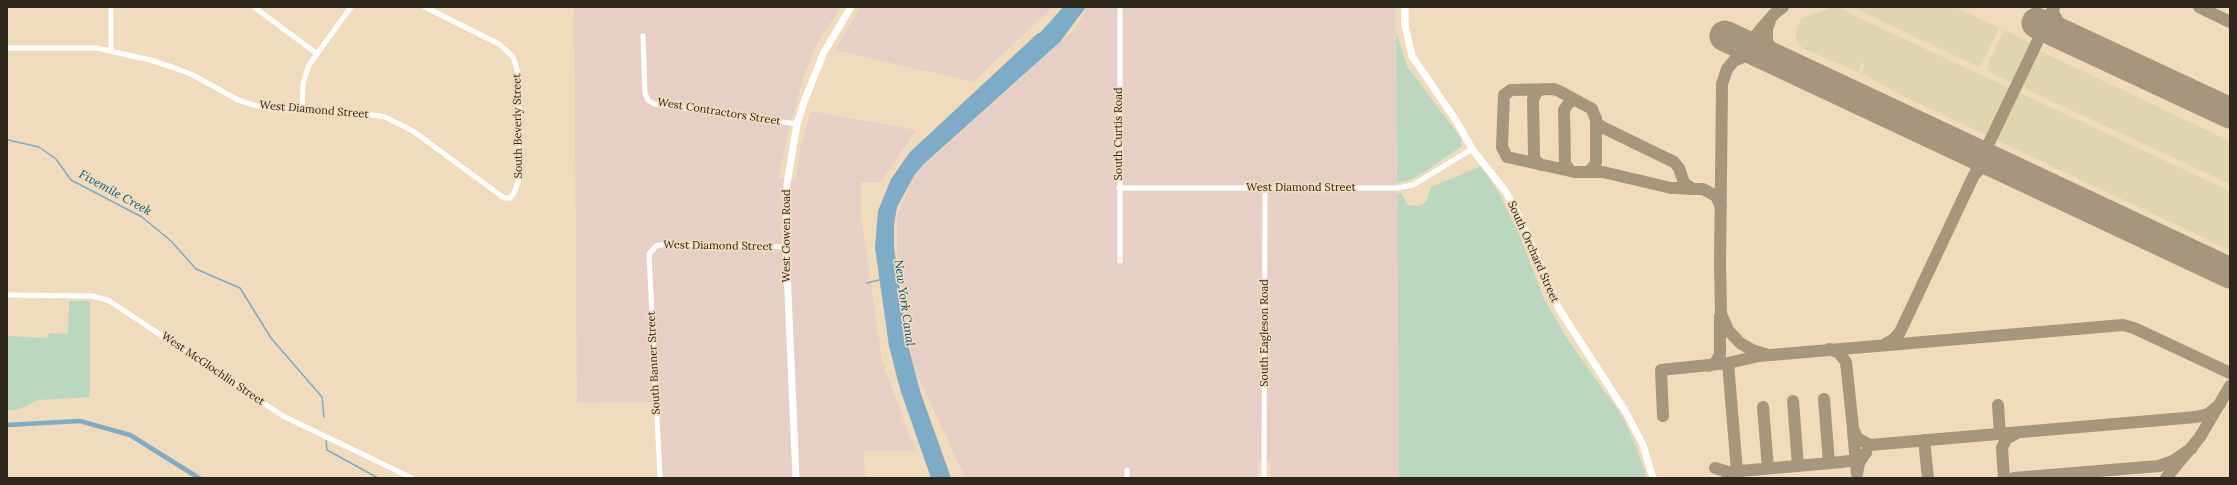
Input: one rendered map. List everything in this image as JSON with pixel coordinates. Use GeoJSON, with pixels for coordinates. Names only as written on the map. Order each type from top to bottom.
{"type":"FeatureCollection","features":[{"type":"Feature","properties":{"kind":"main road","name":"West Gowen Road"},"geometry":{"type":"LineString","coordinates":[[796,478],[786,247],[787,184],[797,124],[808,89],[824,52],[851,7]]}},
{"type":"Feature","properties":{"kind":"main road","name":"South Orchard Street"},"geometry":{"type":"LineString","coordinates":[[1405,7],[1405,25],[1412,56],[1457,122],[1472,150],[1506,192],[1521,220],[1558,309],[1627,414],[1643,445],[1653,478]]}},
{"type":"Feature","properties":{"kind":"street"},"geometry":{"type":"LineString","coordinates":[[111,7],[111,50]]}},
{"type":"Feature","properties":{"kind":"street"},"geometry":{"type":"LineString","coordinates":[[254,7],[316,53]]}},
{"type":"Feature","properties":{"kind":"street"},"geometry":{"type":"LineString","coordinates":[[302,111],[305,74],[316,53],[351,7]]}},
{"type":"Feature","properties":{"kind":"street","name":"South Beverly Street"},"geometry":{"type":"LineString","coordinates":[[425,7],[499,44],[513,57],[519,76],[520,176],[514,193],[510,198]]}},
{"type":"Feature","properties":{"kind":"street","name":"South Curtis Road"},"geometry":{"type":"LineString","coordinates":[[1120,7],[1120,261]]}},
{"type":"Feature","properties":{"kind":"street","name":"West Contractors Street"},"geometry":{"type":"LineString","coordinates":[[643,36],[644,93],[648,100],[654,104],[797,124]]}},
{"type":"Feature","properties":{"kind":"street","name":"West Diamond Street"},"geometry":{"type":"LineString","coordinates":[[7,48],[97,48],[111,50],[172,67],[193,75],[238,100],[254,106],[302,111],[366,114],[385,117],[413,131],[504,198],[510,198]]}},
{"type":"Feature","properties":{"kind":"street","name":"West Diamond Street"},"geometry":{"type":"LineString","coordinates":[[1119,188],[1397,188],[1414,185],[1472,150]]}},
{"type":"Feature","properties":{"kind":"street","name":"South Eagleson Road"},"geometry":{"type":"LineString","coordinates":[[1264,478],[1265,188]]}},
{"type":"Feature","properties":{"kind":"street","name":"West Diamond Street"},"geometry":{"type":"LineString","coordinates":[[652,249],[656,246],[667,244],[786,247]]}},
{"type":"Feature","properties":{"kind":"street","name":"South Banner Street"},"geometry":{"type":"LineString","coordinates":[[652,249],[648,260],[660,478]]}},
{"type":"Feature","properties":{"kind":"street","name":"West McGlochlin Street"},"geometry":{"type":"LineString","coordinates":[[7,295],[92,296],[108,300],[283,416],[412,478]]}},
{"type":"Feature","properties":{"kind":"street"},"geometry":{"type":"LineString","coordinates":[[1127,470],[1127,478]]}},
{"type":"Feature","properties":{"kind":"shaded area"},"geometry":{"type":"Polygon","coordinates":[[[574,7],[841,7],[816,45],[803,79],[786,142],[779,179],[796,179],[801,144],[811,111],[916,130],[881,182],[861,182],[861,217],[882,360],[915,451],[864,451],[865,478],[663,478],[658,402],[577,403],[574,7]]]}},
{"type":"Feature","properties":{"kind":"shaded area"},"geometry":{"type":"Polygon","coordinates":[[[860,7],[1053,7],[973,82],[835,50],[860,7]]]}},
{"type":"Feature","properties":{"kind":"shaded area"},"geometry":{"type":"Polygon","coordinates":[[[1088,7],[1395,7],[1399,478],[1271,478],[1270,462],[1258,462],[1258,478],[965,478],[913,365],[897,255],[897,215],[915,174],[1073,31],[1088,7]]]}},
{"type":"Feature","properties":{"kind":"green space"},"geometry":{"type":"Polygon","coordinates":[[[1396,31],[1407,66],[1461,138],[1462,146],[1412,179],[1397,183],[1396,31]]]}},
{"type":"Feature","properties":{"kind":"green space"},"geometry":{"type":"Polygon","coordinates":[[[1481,166],[1499,193],[1520,236],[1544,299],[1568,340],[1622,416],[1636,446],[1647,478],[1399,478],[1397,194],[1401,193],[1408,205],[1418,206],[1426,202],[1431,187],[1481,166]]]}},
{"type":"Feature","properties":{"kind":"green space"},"geometry":{"type":"Polygon","coordinates":[[[69,301],[90,301],[90,397],[39,400],[17,410],[7,410],[7,336],[48,338],[49,333],[68,334],[69,301]]]}},
{"type":"Feature","properties":{"kind":"sand"},"geometry":{"type":"Polygon","coordinates":[[[1833,7],[1841,7],[1853,15],[2230,191],[2230,250],[1901,95],[1861,73],[1865,64],[1862,63],[1858,72],[1804,49],[1798,44],[1795,34],[1801,18],[1833,7]]]}},
{"type":"Feature","properties":{"kind":"sand"},"geometry":{"type":"Polygon","coordinates":[[[1852,7],[1955,7],[1999,28],[1982,64],[1979,67],[1852,7]]]}},
{"type":"Feature","properties":{"kind":"sand"},"geometry":{"type":"Polygon","coordinates":[[[2004,30],[2026,40],[2025,44],[2027,41],[2035,45],[2034,48],[2230,141],[2230,184],[1989,72],[1987,66],[2004,30]]]}},
{"type":"Feature","properties":{"kind":"water"},"geometry":{"type":"Polygon","coordinates":[[[1063,7],[1086,7],[1060,42],[924,164],[915,174],[897,207],[894,225],[894,247],[908,345],[920,391],[951,478],[931,478],[900,389],[889,346],[875,248],[878,211],[891,179],[910,152],[1038,33],[1040,33],[1063,7]]]}},
{"type":"Feature","properties":{"kind":"waterway","name":"Fivemile Creek"},"geometry":{"type":"LineString","coordinates":[[8,140],[39,147],[56,159],[71,180],[142,217],[171,241],[196,269],[240,288],[271,338],[322,397],[324,417]]}},
{"type":"Feature","properties":{"kind":"waterway"},"geometry":{"type":"LineString","coordinates":[[867,283],[879,280]]}},
{"type":"Feature","properties":{"kind":"waterway","name":"New York Canal"},"geometry":{"type":"LineString","coordinates":[[7,425],[80,421],[130,435],[199,478]]}},
{"type":"Feature","properties":{"kind":"waterway","name":"Fivemile Creek"},"geometry":{"type":"LineString","coordinates":[[326,441],[327,450],[378,478]]}},
{"type":"Feature","properties":{"kind":"taxiway"},"geometry":{"type":"LineString","coordinates":[[1765,354],[1752,350],[1740,343],[1728,330],[1721,314],[1720,265],[1722,84],[1727,69],[1774,14],[1783,7]]}},
{"type":"Feature","properties":{"kind":"taxiway"},"geometry":{"type":"LineString","coordinates":[[2054,7],[2053,12],[2066,36]]}},
{"type":"Feature","properties":{"kind":"taxiway"},"geometry":{"type":"LineString","coordinates":[[1976,170],[2054,7]]}},
{"type":"Feature","properties":{"kind":"taxiway"},"geometry":{"type":"LineString","coordinates":[[2199,7],[2230,22]]}},
{"type":"Feature","properties":{"kind":"taxiway"},"geometry":{"type":"LineString","coordinates":[[1770,20],[1767,29],[1767,40],[1770,49],[1780,62]]}},
{"type":"Feature","properties":{"kind":"taxiway"},"geometry":{"type":"LineString","coordinates":[[1736,60],[1750,54],[1768,56]]}},
{"type":"Feature","properties":{"kind":"taxiway"},"geometry":{"type":"LineString","coordinates":[[1541,165],[1535,160],[1534,155],[1533,99],[1537,92],[1542,89]]}},
{"type":"Feature","properties":{"kind":"taxiway"},"geometry":{"type":"LineString","coordinates":[[1693,189],[1684,183],[1679,168],[1674,162],[1602,127],[1597,123],[1592,109],[1559,91],[1554,89],[1511,90],[1504,95],[1502,147],[1507,157],[1575,172],[1603,172],[1671,188],[1693,189],[1703,189],[1716,196],[1721,207]]}},
{"type":"Feature","properties":{"kind":"taxiway"},"geometry":{"type":"LineString","coordinates":[[1570,171],[1565,163],[1564,110],[1570,101],[1578,101]]}},
{"type":"Feature","properties":{"kind":"taxiway"},"geometry":{"type":"LineString","coordinates":[[1586,172],[1591,170],[1596,163],[1596,118]]}},
{"type":"Feature","properties":{"kind":"taxiway"},"geometry":{"type":"LineString","coordinates":[[1885,344],[1894,339],[1900,332],[1974,175],[1984,165],[1999,164]]}},
{"type":"Feature","properties":{"kind":"taxiway"},"geometry":{"type":"LineString","coordinates":[[1709,366],[1715,363],[1720,355],[1720,316]]}},
{"type":"Feature","properties":{"kind":"taxiway"},"geometry":{"type":"LineString","coordinates":[[1727,478],[1737,471],[1728,363],[1759,356],[2123,325],[2134,328],[2230,373]]}},
{"type":"Feature","properties":{"kind":"taxiway"},"geometry":{"type":"LineString","coordinates":[[1829,349],[1839,353],[1846,362],[1853,428],[1857,438],[1870,445],[2196,417],[2208,414],[2220,404]]}},
{"type":"Feature","properties":{"kind":"taxiway"},"geometry":{"type":"LineString","coordinates":[[1663,416],[1661,370],[1728,363]]}},
{"type":"Feature","properties":{"kind":"taxiway"},"geometry":{"type":"LineString","coordinates":[[2166,478],[2200,437],[2230,386]]}},
{"type":"Feature","properties":{"kind":"taxiway"},"geometry":{"type":"LineString","coordinates":[[1824,399],[1829,463]]}},
{"type":"Feature","properties":{"kind":"taxiway"},"geometry":{"type":"LineString","coordinates":[[1793,401],[1798,466]]}},
{"type":"Feature","properties":{"kind":"taxiway"},"geometry":{"type":"LineString","coordinates":[[1998,405],[2000,434]]}},
{"type":"Feature","properties":{"kind":"taxiway"},"geometry":{"type":"LineString","coordinates":[[1763,407],[1768,468]]}},
{"type":"Feature","properties":{"kind":"taxiway"},"geometry":{"type":"LineString","coordinates":[[1853,431],[1857,474],[1859,463],[1865,454]]}},
{"type":"Feature","properties":{"kind":"taxiway"},"geometry":{"type":"LineString","coordinates":[[2004,478],[2002,448],[2006,439],[2017,433]]}},
{"type":"Feature","properties":{"kind":"taxiway"},"geometry":{"type":"LineString","coordinates":[[1924,440],[1928,478]]}},
{"type":"Feature","properties":{"kind":"taxiway"},"geometry":{"type":"LineString","coordinates":[[2014,478],[2159,466],[2173,461],[2192,448]]}},
{"type":"Feature","properties":{"kind":"taxiway"},"geometry":{"type":"LineString","coordinates":[[1715,468],[1729,472],[1842,462],[1856,460],[1866,453]]}},
{"type":"Feature","properties":{"kind":"runway"},"geometry":{"type":"LineString","coordinates":[[2037,23],[2230,113]]}},
{"type":"Feature","properties":{"kind":"runway"},"geometry":{"type":"LineString","coordinates":[[1725,36],[2230,273]]}}]}
